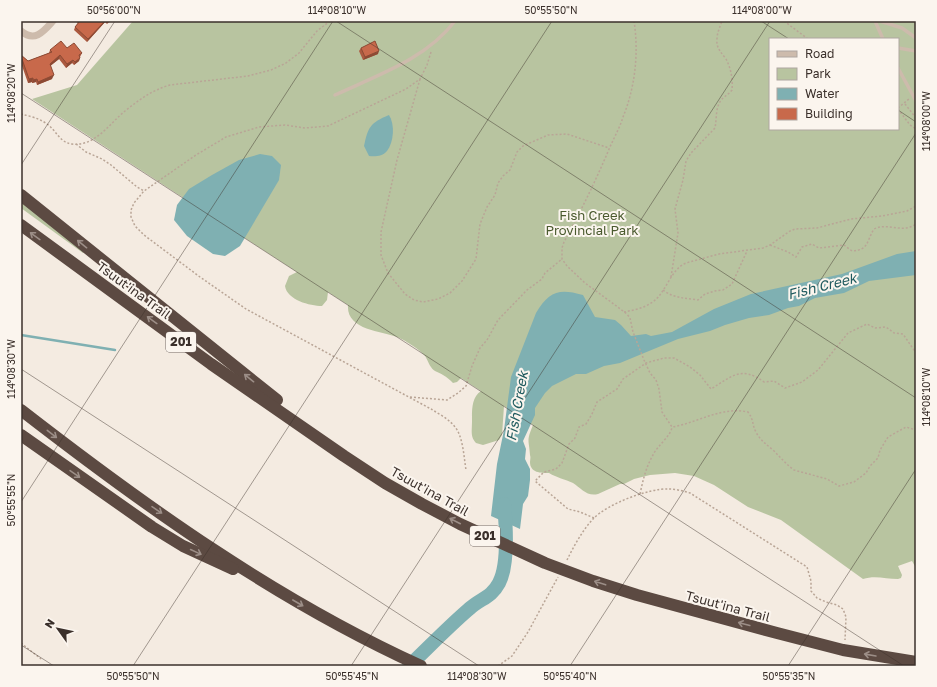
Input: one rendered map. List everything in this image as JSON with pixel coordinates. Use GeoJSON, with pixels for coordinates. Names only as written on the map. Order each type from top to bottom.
{"type":"FeatureCollection","features":[{"type":"Feature","properties":{"kind":"highway"},"geometry":{"type":"LineString","coordinates":[[21,194],[344,456]]}},
{"type":"Feature","properties":{"kind":"highway","name":"Tsuut'ina Trail"},"geometry":{"type":"LineString","coordinates":[[21,225],[211,364],[344,456],[385,483],[488,538],[593,581],[637,595],[843,650],[914,662]]}},
{"type":"Feature","properties":{"kind":"highway"},"geometry":{"type":"LineString","coordinates":[[21,410],[128,491],[265,583],[348,631],[421,666]]}},
{"type":"Feature","properties":{"kind":"highway"},"geometry":{"type":"LineString","coordinates":[[21,434],[146,523],[177,542],[265,583]]}},
{"type":"Feature","properties":{"kind":"street"},"geometry":{"type":"LineString","coordinates":[[21,31],[29,35],[36,36],[43,32],[53,21]]}},
{"type":"Feature","properties":{"kind":"lane"},"geometry":{"type":"LineString","coordinates":[[335,95],[417,56],[433,44],[455,21]]}},
{"type":"Feature","properties":{"kind":"lane"},"geometry":{"type":"LineString","coordinates":[[875,21],[883,38]]}},
{"type":"Feature","properties":{"kind":"lane"},"geometry":{"type":"LineString","coordinates":[[880,21],[902,28],[916,38]]}},
{"type":"Feature","properties":{"kind":"lane"},"geometry":{"type":"LineString","coordinates":[[899,48],[916,51]]}},
{"type":"Feature","properties":{"kind":"lane"},"geometry":{"type":"LineString","coordinates":[[899,70],[916,101]]}},
{"type":"Feature","properties":{"kind":"path"},"geometry":{"type":"LineString","coordinates":[[21,114],[46,123],[65,142],[76,144],[88,141],[96,138],[125,112],[150,93],[160,88],[170,85],[248,76],[271,70],[286,63],[299,53],[317,31],[330,21]]}},
{"type":"Feature","properties":{"kind":"path"},"geometry":{"type":"LineString","coordinates":[[634,21],[636,44],[633,83],[624,116],[588,197],[564,242],[562,248],[562,259],[567,266],[585,283],[630,318],[633,332],[644,360],[658,385],[662,412],[672,427],[671,432],[653,455],[643,477],[640,494]]}},
{"type":"Feature","properties":{"kind":"path"},"geometry":{"type":"LineString","coordinates":[[671,277],[678,233],[675,209],[683,180],[686,160],[691,152],[715,128],[718,107],[722,99],[732,90],[732,78],[726,59],[717,45],[718,31],[722,21]]}},
{"type":"Feature","properties":{"kind":"path"},"geometry":{"type":"LineString","coordinates":[[784,21],[807,38]]}},
{"type":"Feature","properties":{"kind":"path"},"geometry":{"type":"LineString","coordinates":[[433,44],[427,65],[420,79],[397,160],[381,232],[381,255],[388,273],[405,294],[414,300],[423,302],[438,299],[450,293],[462,281],[476,259],[480,224],[487,207],[495,195],[498,183],[510,170],[517,152],[523,146],[548,135],[567,134],[610,148]]}},
{"type":"Feature","properties":{"kind":"path"},"geometry":{"type":"LineString","coordinates":[[420,79],[406,89],[328,126],[306,128],[285,125],[259,127],[226,138],[196,155],[144,191],[134,203],[131,210],[131,217],[135,226],[144,235],[246,309],[431,409],[455,427],[459,434],[466,470]]}},
{"type":"Feature","properties":{"kind":"path"},"geometry":{"type":"LineString","coordinates":[[899,108],[905,104],[916,118]]}},
{"type":"Feature","properties":{"kind":"path"},"geometry":{"type":"LineString","coordinates":[[899,110],[910,125],[916,129]]}},
{"type":"Feature","properties":{"kind":"path"},"geometry":{"type":"LineString","coordinates":[[76,144],[86,152],[111,165],[144,191]]}},
{"type":"Feature","properties":{"kind":"path"},"geometry":{"type":"LineString","coordinates":[[624,312],[646,306],[654,301],[682,264],[719,254],[757,250],[770,245],[795,229],[817,228],[852,219],[882,216],[907,211],[916,206]]}},
{"type":"Feature","properties":{"kind":"path"},"geometry":{"type":"LineString","coordinates":[[770,245],[796,257],[802,247],[812,244],[819,248],[844,245],[852,251],[861,250],[867,245],[874,229],[878,227],[892,226],[904,229],[916,224]]}},
{"type":"Feature","properties":{"kind":"path"},"geometry":{"type":"LineString","coordinates":[[662,290],[668,294],[681,298],[698,300],[705,294],[723,290],[732,284],[747,251]]}},
{"type":"Feature","properties":{"kind":"path"},"geometry":{"type":"LineString","coordinates":[[407,397],[447,400],[458,394],[466,386],[472,366],[480,348],[498,320],[527,290],[542,279],[545,273],[562,259]]}},
{"type":"Feature","properties":{"kind":"path"},"geometry":{"type":"LineString","coordinates":[[594,518],[568,509],[535,481],[544,472],[556,469],[562,463],[569,444],[575,438],[579,428],[586,424],[597,402],[617,389],[623,379],[646,364],[664,358],[674,358],[690,367],[700,375],[711,389],[739,373],[755,376],[764,382],[774,381],[785,388],[802,382],[818,370],[848,334],[867,324],[874,328],[886,327],[894,333],[903,334],[916,353]]}},
{"type":"Feature","properties":{"kind":"path"},"geometry":{"type":"LineString","coordinates":[[672,427],[726,411],[735,410],[748,412],[753,418],[754,429],[761,441],[774,451],[789,467],[794,470],[827,479],[839,486],[854,482],[866,473],[870,466],[878,458],[880,450],[891,435],[906,427],[916,430]]}},
{"type":"Feature","properties":{"kind":"path"},"geometry":{"type":"LineString","coordinates":[[567,560],[577,540],[594,518],[616,503],[647,491],[669,488],[690,493],[807,567],[811,581],[811,591],[817,598],[836,604],[843,609],[846,617],[843,650]]}},
{"type":"Feature","properties":{"kind":"path"},"geometry":{"type":"LineString","coordinates":[[498,666],[512,656],[528,632],[560,573]]}},
{"type":"Feature","properties":{"kind":"path"},"geometry":{"type":"LineString","coordinates":[[21,644],[41,659]]}},
{"type":"Feature","properties":{"kind":"green space","name":"Fish Creek Provincial Park"},"geometry":{"type":"Polygon","coordinates":[[[133,21],[916,21],[916,568],[912,561],[898,566],[902,575],[901,578],[872,577],[863,579],[781,520],[748,507],[714,485],[694,476],[675,473],[650,475],[620,484],[598,494],[594,495],[584,492],[573,483],[549,473],[536,472],[530,466],[528,440],[533,425],[504,406],[502,435],[499,440],[483,445],[476,443],[472,433],[472,409],[475,397],[481,391],[461,378],[457,382],[453,383],[434,370],[421,352],[403,340],[358,325],[349,313],[348,305],[328,292],[327,300],[322,306],[311,305],[294,298],[287,291],[285,286],[289,276],[297,272],[32,99],[77,85],[133,21]]]}},
{"type":"Feature","properties":{"kind":"green space"},"geometry":{"type":"Polygon","coordinates":[[[21,201],[84,252],[83,253],[21,208],[21,201]]]}},
{"type":"Feature","properties":{"kind":"water"},"geometry":{"type":"Polygon","coordinates":[[[389,115],[393,128],[391,143],[385,153],[376,156],[369,156],[364,146],[367,134],[374,123],[389,115]]]}},
{"type":"Feature","properties":{"kind":"water"},"geometry":{"type":"Polygon","coordinates":[[[260,154],[272,156],[281,165],[279,180],[240,246],[225,256],[213,254],[187,236],[174,220],[177,205],[189,189],[239,160],[260,154]]]}},
{"type":"Feature","properties":{"kind":"water"},"geometry":{"type":"Polygon","coordinates":[[[916,251],[916,275],[869,281],[844,293],[815,298],[799,306],[788,308],[769,315],[749,318],[710,331],[678,339],[620,363],[604,366],[586,374],[576,374],[552,386],[545,393],[535,408],[535,415],[523,441],[526,449],[525,459],[530,469],[530,480],[528,496],[523,504],[520,529],[491,516],[497,464],[504,430],[511,377],[536,313],[545,300],[550,296],[561,292],[583,295],[595,317],[615,320],[631,336],[646,334],[651,336],[672,332],[714,309],[751,294],[842,274],[897,254],[916,251]]]}},
{"type":"Feature","properties":{"kind":"building"},"geometry":{"type":"Polygon","coordinates":[[[80,21],[105,21],[88,39],[75,27],[80,21]]]}},
{"type":"Feature","properties":{"kind":"building"},"geometry":{"type":"Polygon","coordinates":[[[61,41],[67,48],[74,43],[82,53],[79,55],[80,58],[75,62],[73,60],[67,64],[60,55],[50,64],[54,75],[38,82],[37,79],[29,79],[22,59],[21,61],[21,55],[28,61],[52,52],[50,50],[61,41]]]}},
{"type":"Feature","properties":{"kind":"building"},"geometry":{"type":"Polygon","coordinates":[[[375,41],[379,51],[365,57],[361,48],[375,41]]]}},
{"type":"Feature","properties":{"kind":"waterway"},"geometry":{"type":"LineString","coordinates":[[21,335],[115,350]]}},
{"type":"Feature","properties":{"kind":"waterway","name":"Fish Creek"},"geometry":{"type":"LineString","coordinates":[[409,666],[473,605],[486,598],[493,592],[499,583],[506,555],[504,504]]}}]}
